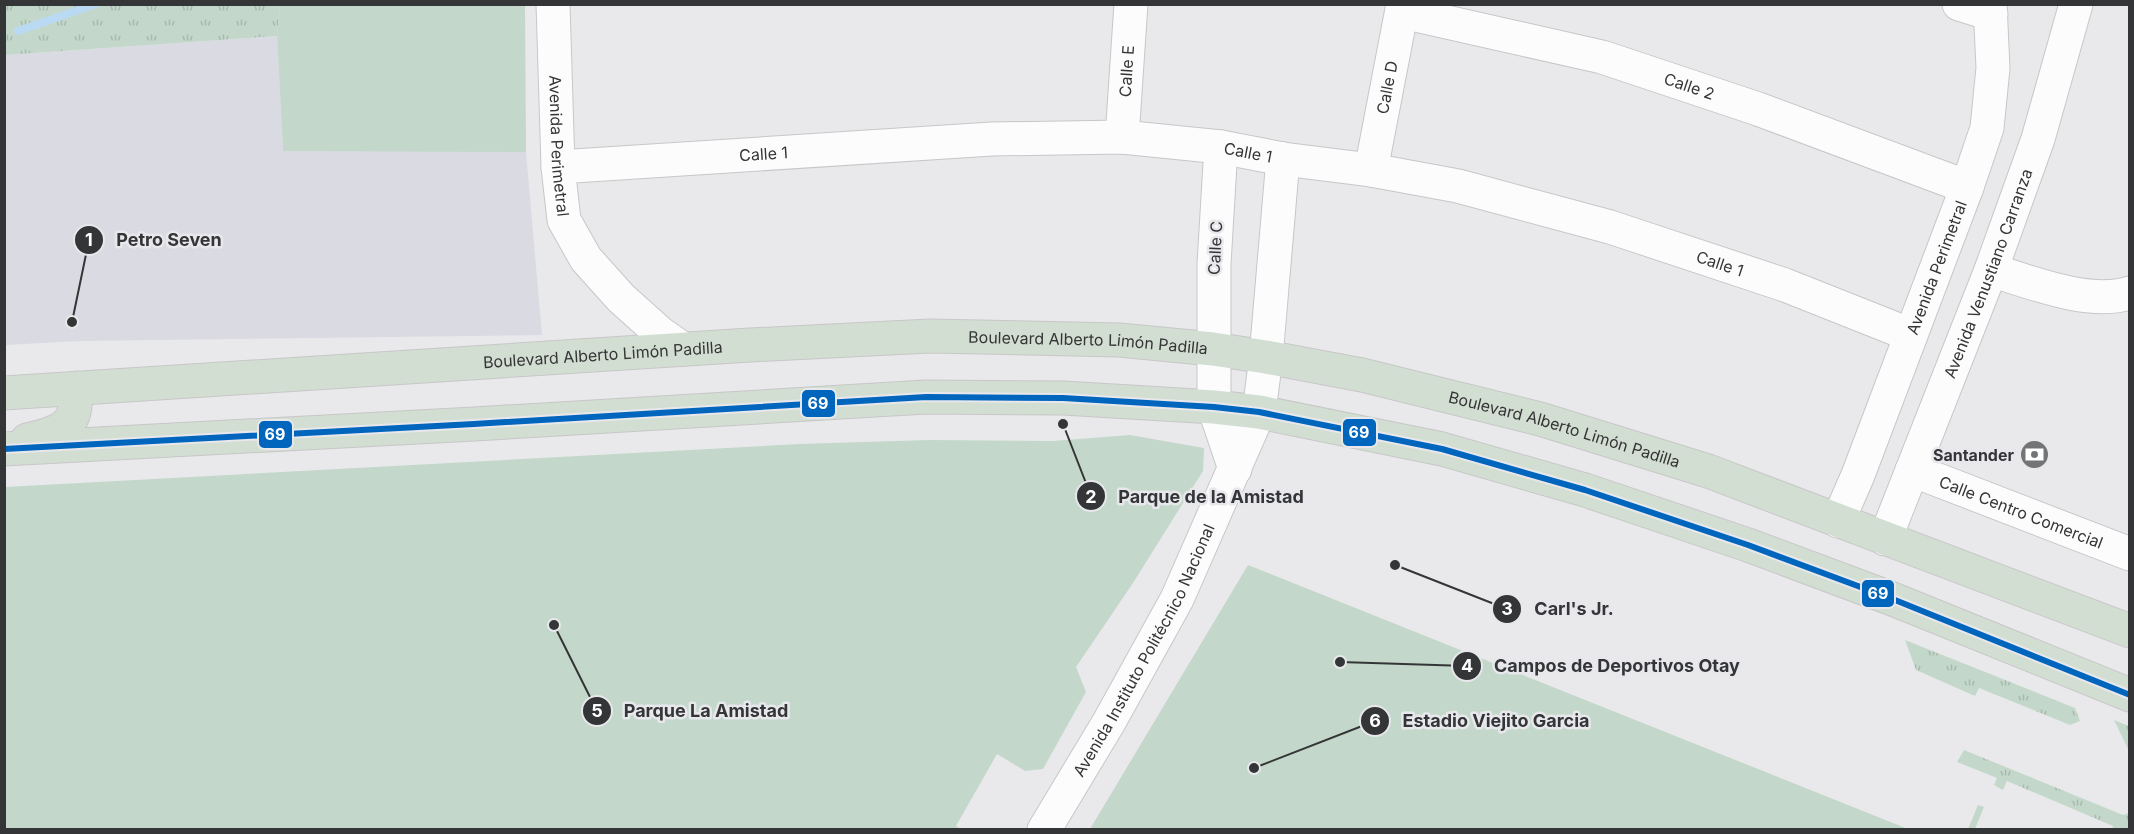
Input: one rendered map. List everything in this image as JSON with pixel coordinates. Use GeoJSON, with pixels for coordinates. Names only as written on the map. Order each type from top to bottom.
{"type":"FeatureCollection","features":[{"type":"Feature","properties":{"kind":"highway","name":"Boulevard Alberto Limón Padilla"},"geometry":{"type":"LineString","coordinates":[[4,393],[683,349],[930,336],[1119,339],[1213,349],[1373,378],[1540,419],[1708,471],[2130,631]]}},
{"type":"Feature","properties":{"kind":"highway"},"geometry":{"type":"LineString","coordinates":[[4,447],[52,434],[65,426],[74,414],[76,388]]}},
{"type":"Feature","properties":{"kind":"highway"},"geometry":{"type":"LineString","coordinates":[[4,447],[474,424],[926,397],[1063,398],[1214,407],[1258,412],[1442,449],[1585,490],[1748,545],[1890,598],[2130,695]]}},
{"type":"Feature","properties":{"kind":"street","name":"Avenida Perimetral"},"geometry":{"type":"LineString","coordinates":[[553,4],[558,167],[564,220],[586,259],[621,298],[660,333],[683,349]]}},
{"type":"Feature","properties":{"kind":"street","name":"Calle E"},"geometry":{"type":"LineString","coordinates":[[1122,137],[1131,4]]}},
{"type":"Feature","properties":{"kind":"street"},"geometry":{"type":"LineString","coordinates":[[1959,4],[1990,9]]}},
{"type":"Feature","properties":{"kind":"street","name":"Avenida Venustiano Carranza"},"geometry":{"type":"LineString","coordinates":[[1885,538],[1990,270],[2038,139],[2076,4]]}},
{"type":"Feature","properties":{"kind":"street","name":"Calle D"},"geometry":{"type":"LineString","coordinates":[[1371,170],[1403,8]]}},
{"type":"Feature","properties":{"kind":"street","name":"Calle 2"},"geometry":{"type":"LineString","coordinates":[[1403,8],[1602,57],[1758,109],[1967,187]]}},
{"type":"Feature","properties":{"kind":"street","name":"Avenida Perimetral"},"geometry":{"type":"LineString","coordinates":[[1838,521],[1858,475],[1967,187],[1987,128],[1993,68],[1990,9]]}},
{"type":"Feature","properties":{"kind":"street","name":"Calle 1"},"geometry":{"type":"LineString","coordinates":[[558,167],[992,139],[1122,137],[1221,147],[1458,186],[1610,227],[1785,285],[1911,335]]}},
{"type":"Feature","properties":{"kind":"street","name":"Calle C"},"geometry":{"type":"LineString","coordinates":[[1221,147],[1214,264],[1214,407],[1235,469]]}},
{"type":"Feature","properties":{"kind":"street"},"geometry":{"type":"LineString","coordinates":[[1266,357],[1283,159]]}},
{"type":"Feature","properties":{"kind":"street"},"geometry":{"type":"LineString","coordinates":[[1990,270],[2057,290],[2091,296],[2130,293]]}},
{"type":"Feature","properties":{"kind":"street","name":"Avenida Instituto Politécnico Nacional"},"geometry":{"type":"LineString","coordinates":[[1044,830],[1109,722],[1177,599],[1258,412],[1266,357]]}},
{"type":"Feature","properties":{"kind":"street","name":"Calle Centro Comercial"},"geometry":{"type":"LineString","coordinates":[[1912,470],[2130,554]]}},
{"type":"Feature","properties":{"kind":"shaded area"},"geometry":{"type":"Polygon","coordinates":[[[277,36],[283,151],[498,149],[526,152],[542,335],[81,341],[5,345],[5,55],[277,36]]]}},
{"type":"Feature","properties":{"kind":"green space"},"geometry":{"type":"Polygon","coordinates":[[[5,4],[280,5],[277,36],[5,55],[5,4]]]}},
{"type":"Feature","properties":{"kind":"green space"},"geometry":{"type":"Polygon","coordinates":[[[280,5],[525,5],[526,152],[283,151],[277,36],[280,5]]]}},
{"type":"Feature","properties":{"kind":"green space"},"geometry":{"type":"Polygon","coordinates":[[[1130,435],[1204,448],[1203,471],[1133,583],[1076,667],[1086,692],[1043,769],[1025,771],[997,754],[956,826],[961,829],[5,829],[5,487],[799,444],[929,440],[1053,441],[1130,435]]]}},
{"type":"Feature","properties":{"kind":"green space"},"geometry":{"type":"Polygon","coordinates":[[[1248,565],[1908,829],[1090,829],[1248,565]]]}},
{"type":"Feature","properties":{"kind":"green space"},"geometry":{"type":"Polygon","coordinates":[[[1905,640],[2075,708],[2080,721],[2070,725],[1979,688],[1975,696],[1916,670],[1905,640]]]}},
{"type":"Feature","properties":{"kind":"green space"},"geometry":{"type":"Polygon","coordinates":[[[2114,720],[2129,726],[2129,751],[2114,720]]]}},
{"type":"Feature","properties":{"kind":"green space"},"geometry":{"type":"Polygon","coordinates":[[[1964,750],[2123,815],[2129,813],[2129,829],[2112,829],[2113,826],[2007,781],[2003,790],[1994,785],[1997,778],[1957,762],[1964,750]]]}},
{"type":"Feature","properties":{"kind":"green space"},"geometry":{"type":"Polygon","coordinates":[[[1978,805],[1984,807],[1975,829],[1968,829],[1978,805]]]}},
{"type":"Feature","properties":{"kind":"waterway"},"geometry":{"type":"LineString","coordinates":[[18,31],[96,4]]}},
{"type":"Feature","properties":{"kind":"transit line","name":"69"},"geometry":{"type":"LineString","coordinates":[[4,449],[926,397],[1063,398],[1259,412],[1442,449],[1585,490],[1748,545],[1890,598],[2130,695]]}},
{"type":"Feature","properties":{"kind":"place","name":"Petro Seven"},"geometry":{"type":"Point","coordinates":[72,322]}},
{"type":"Feature","properties":{"kind":"place","name":"Parque de la Amistad"},"geometry":{"type":"Point","coordinates":[1063,424]}},
{"type":"Feature","properties":{"kind":"place","name":"Santander"},"geometry":{"type":"Point","coordinates":[2035,455]}},
{"type":"Feature","properties":{"kind":"place","name":"Carl's Jr."},"geometry":{"type":"Point","coordinates":[1395,565]}},
{"type":"Feature","properties":{"kind":"place","name":"Parque La Amistad"},"geometry":{"type":"Point","coordinates":[554,625]}},
{"type":"Feature","properties":{"kind":"place","name":"Campos de Deportivos Otay"},"geometry":{"type":"Point","coordinates":[1340,662]}},
{"type":"Feature","properties":{"kind":"place","name":"Estadio Viejito Garcia"},"geometry":{"type":"Point","coordinates":[1254,768]}}]}
